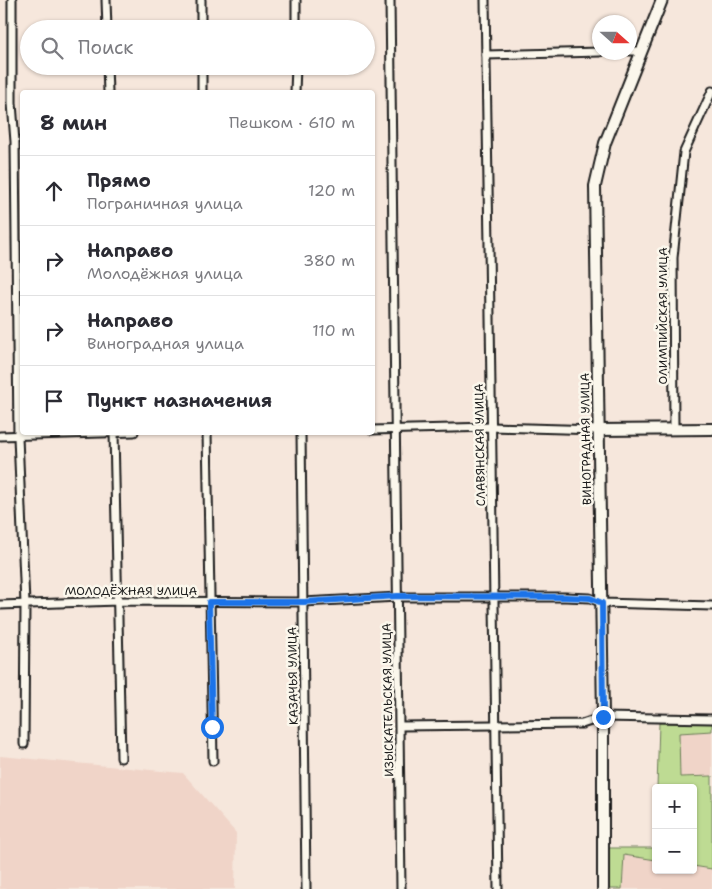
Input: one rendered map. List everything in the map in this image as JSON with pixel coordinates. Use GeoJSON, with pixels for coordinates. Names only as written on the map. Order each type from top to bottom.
{"type":"FeatureCollection","features":[{"type":"Feature","properties":{"kind":"street"},"geometry":{"type":"LineString","coordinates":[[12,0],[18,437],[25,604],[24,744]]}},
{"type":"Feature","properties":{"kind":"street"},"geometry":{"type":"LineString","coordinates":[[106,0],[107,20]]}},
{"type":"Feature","properties":{"kind":"street"},"geometry":{"type":"LineString","coordinates":[[201,0],[201,20]]}},
{"type":"Feature","properties":{"kind":"street"},"geometry":{"type":"LineString","coordinates":[[296,0],[296,20]]}},
{"type":"Feature","properties":{"kind":"street","name":"ИЗЫСКАТЕЛЬСКАЯ УЛИЦА"},"geometry":{"type":"LineString","coordinates":[[390,0],[401,889]]}},
{"type":"Feature","properties":{"kind":"street","name":"СЛАВЯНСКАЯ УЛИЦА"},"geometry":{"type":"LineString","coordinates":[[485,0],[498,889]]}},
{"type":"Feature","properties":{"kind":"street","name":"ВИНОГРАДНАЯ УЛИЦА"},"geometry":{"type":"LineString","coordinates":[[603,889],[602,603],[595,186],[605,143],[662,0]]}},
{"type":"Feature","properties":{"kind":"street"},"geometry":{"type":"LineString","coordinates":[[637,51],[642,51]]}},
{"type":"Feature","properties":{"kind":"street"},"geometry":{"type":"LineString","coordinates":[[486,55],[592,52]]}},
{"type":"Feature","properties":{"kind":"street"},"geometry":{"type":"LineString","coordinates":[[107,75],[108,90]]}},
{"type":"Feature","properties":{"kind":"street"},"geometry":{"type":"LineString","coordinates":[[202,75],[202,90]]}},
{"type":"Feature","properties":{"kind":"street"},"geometry":{"type":"LineString","coordinates":[[296,75],[296,90]]}},
{"type":"Feature","properties":{"kind":"street","name":"ОЛИМПИЙСКАЯ УЛИЦА"},"geometry":{"type":"LineString","coordinates":[[674,428],[673,258],[684,152],[712,91]]}},
{"type":"Feature","properties":{"kind":"street"},"geometry":{"type":"LineString","coordinates":[[375,430],[492,428],[598,430],[712,429]]}},
{"type":"Feature","properties":{"kind":"street"},"geometry":{"type":"LineString","coordinates":[[0,436],[66,435]]}},
{"type":"Feature","properties":{"kind":"street"},"geometry":{"type":"LineString","coordinates":[[114,435],[121,758]]}},
{"type":"Feature","properties":{"kind":"street"},"geometry":{"type":"LineString","coordinates":[[207,435],[213,761]]}},
{"type":"Feature","properties":{"kind":"street","name":"КАЗАЧЬЯ УЛИЦА"},"geometry":{"type":"LineString","coordinates":[[301,435],[306,889]]}},
{"type":"Feature","properties":{"kind":"street","name":"МОЛОДЁЖНАЯ УЛИЦА"},"geometry":{"type":"LineString","coordinates":[[0,605],[118,601],[304,602],[398,596],[565,597],[590,598],[602,603],[712,606]]}},
{"type":"Feature","properties":{"kind":"street"},"geometry":{"type":"LineString","coordinates":[[400,726],[582,724],[603,717],[712,719]]}},
{"type":"Feature","properties":{"kind":"shaded area"},"geometry":{"type":"Polygon","coordinates":[[[712,731],[712,776],[680,777],[679,733],[712,731]]]}},
{"type":"Feature","properties":{"kind":"shaded area"},"geometry":{"type":"Polygon","coordinates":[[[0,756],[183,773],[236,833],[235,889],[0,889],[0,756]]]}},
{"type":"Feature","properties":{"kind":"shaded area"},"geometry":{"type":"Polygon","coordinates":[[[624,855],[652,859],[652,874],[697,874],[697,867],[712,869],[712,889],[622,889],[624,855]]]}},
{"type":"Feature","properties":{"kind":"green space"},"geometry":{"type":"Polygon","coordinates":[[[659,723],[712,723],[712,731],[679,733],[680,777],[712,776],[712,869],[697,867],[697,784],[657,784],[659,723]]]}},
{"type":"Feature","properties":{"kind":"green space"},"geometry":{"type":"Polygon","coordinates":[[[607,848],[652,848],[652,859],[624,855],[622,889],[608,889],[607,848]]]}},
{"type":"Feature","properties":{"kind":"route"},"geometry":{"type":"LineString","coordinates":[[212,727],[209,602],[304,602],[398,596],[565,597],[590,598],[602,603],[603,717]]}}]}
